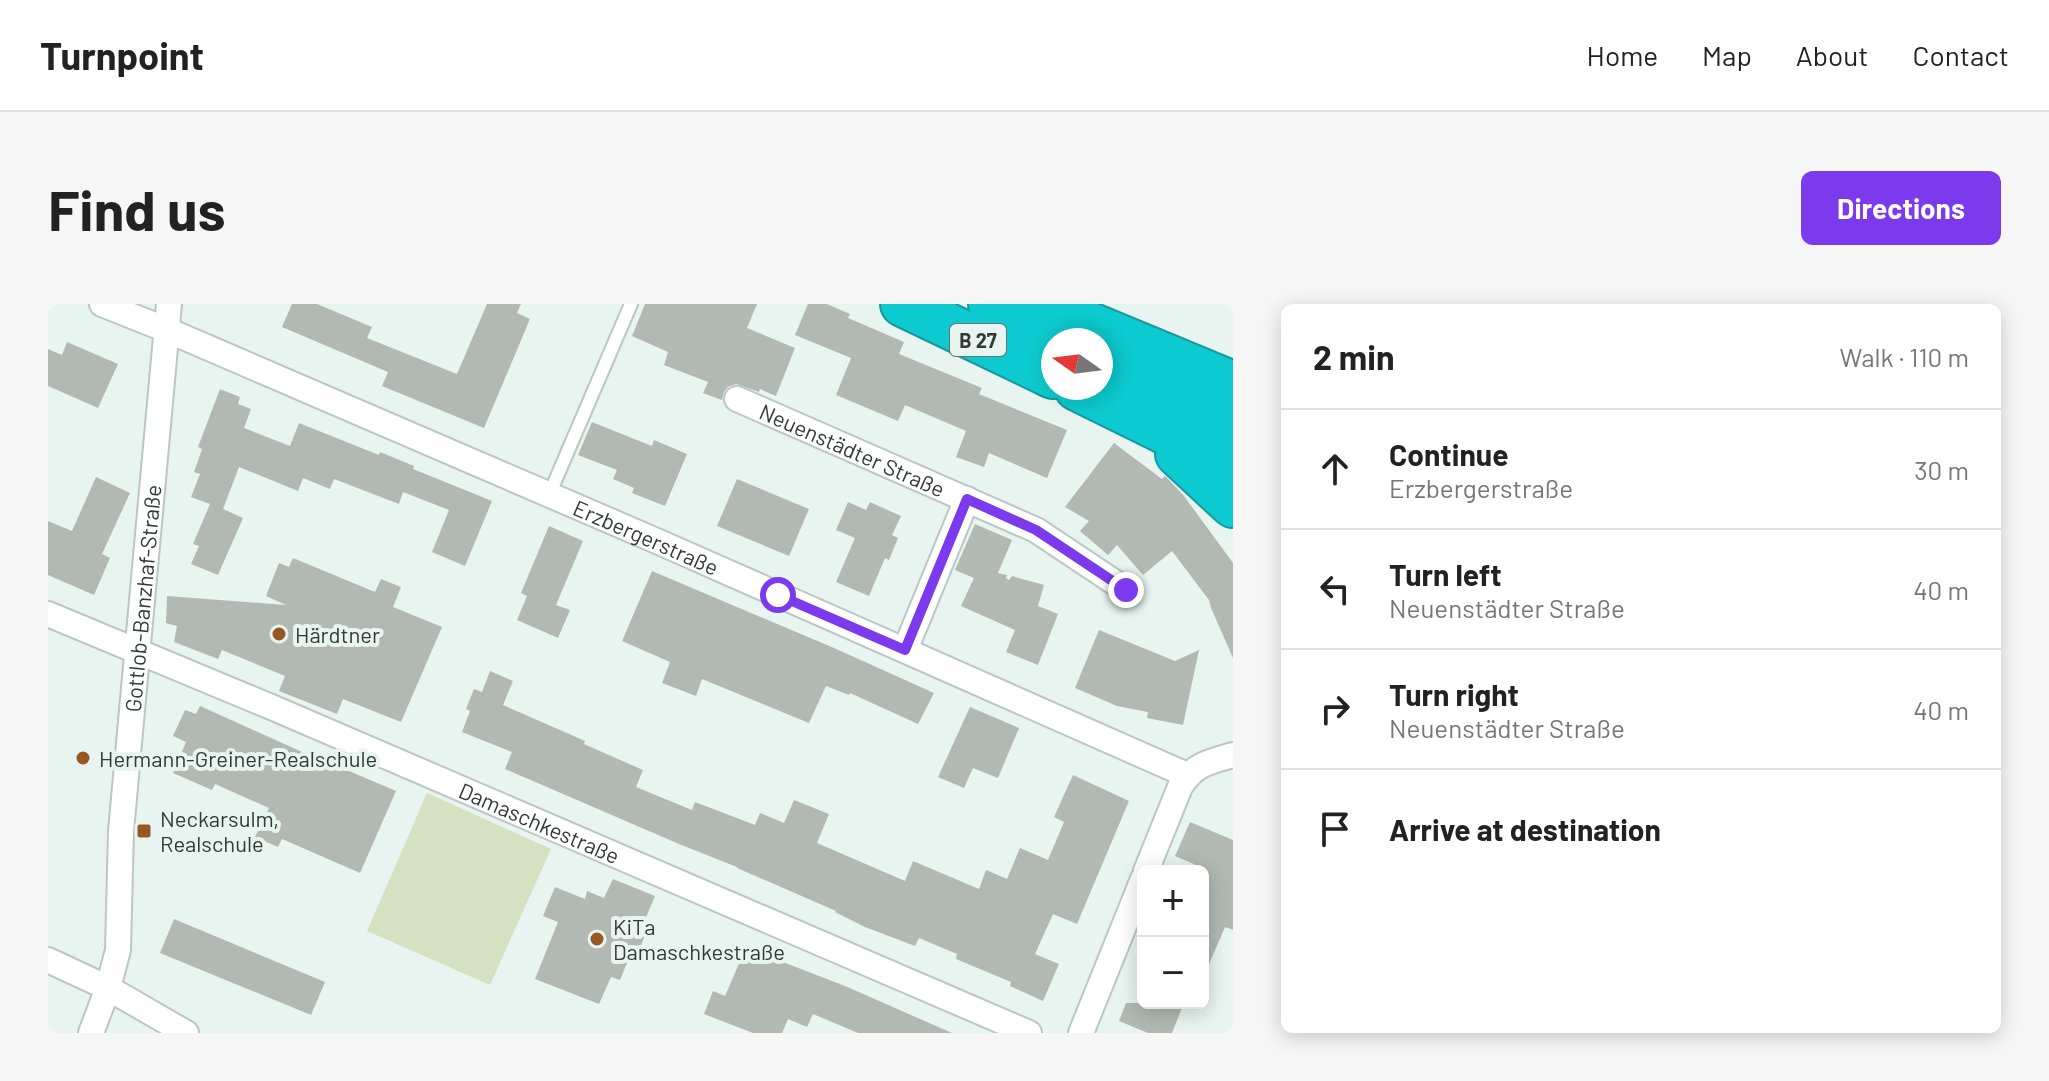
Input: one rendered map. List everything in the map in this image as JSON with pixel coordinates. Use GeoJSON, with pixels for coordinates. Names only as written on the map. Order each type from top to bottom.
{"type":"FeatureCollection","features":[{"type":"Feature","properties":{"kind":"highway","name":"B 27"},"geometry":{"type":"LineString","coordinates":[[903,304],[1041,370]]}},
{"type":"Feature","properties":{"kind":"highway","name":"B 27"},"geometry":{"type":"LineString","coordinates":[[991,304],[1041,329]]}},
{"type":"Feature","properties":{"kind":"highway"},"geometry":{"type":"LineString","coordinates":[[1040,304],[1233,384]]}},
{"type":"Feature","properties":{"kind":"highway"},"geometry":{"type":"LineString","coordinates":[[1113,365],[1233,426]]}},
{"type":"Feature","properties":{"kind":"highway"},"geometry":{"type":"LineString","coordinates":[[1102,400],[1233,465]]}},
{"type":"Feature","properties":{"kind":"highway"},"geometry":{"type":"LineString","coordinates":[[1138,417],[1233,505]]}},
{"type":"Feature","properties":{"kind":"street","name":"Erzbergerstraße"},"geometry":{"type":"LineString","coordinates":[[102,304],[549,495],[1187,775]]}},
{"type":"Feature","properties":{"kind":"street","name":"Gottlob-Banzhaf-Straße"},"geometry":{"type":"LineString","coordinates":[[91,1033],[118,950],[121,831],[169,304]]}},
{"type":"Feature","properties":{"kind":"street","name":"Neuenstädter Straße"},"geometry":{"type":"LineString","coordinates":[[737,399],[1036,530],[1126,590]]}},
{"type":"Feature","properties":{"kind":"street","name":"Neuenstädter Straße"},"geometry":{"type":"LineString","coordinates":[[905,650],[967,499]]}},
{"type":"Feature","properties":{"kind":"street","name":"Damaschkestraße"},"geometry":{"type":"LineString","coordinates":[[48,614],[1029,1033]]}},
{"type":"Feature","properties":{"kind":"street"},"geometry":{"type":"LineString","coordinates":[[1148,865],[1187,775],[1233,755]]}},
{"type":"Feature","properties":{"kind":"street"},"geometry":{"type":"LineString","coordinates":[[1081,1033],[1137,894]]}},
{"type":"Feature","properties":{"kind":"street"},"geometry":{"type":"LineString","coordinates":[[48,960],[108,988],[186,1033]]}},
{"type":"Feature","properties":{"kind":"lane"},"geometry":{"type":"LineString","coordinates":[[549,495],[631,304]]}},
{"type":"Feature","properties":{"kind":"green space"},"geometry":{"type":"Polygon","coordinates":[[[427,793],[551,849],[490,985],[367,931],[427,793]]]}},
{"type":"Feature","properties":{"kind":"building"},"geometry":{"type":"Polygon","coordinates":[[[292,304],[317,304],[372,327],[367,338],[457,374],[487,304],[521,304],[517,313],[530,319],[484,428],[382,386],[388,372],[282,327],[292,304]]]}},
{"type":"Feature","properties":{"kind":"building"},"geometry":{"type":"Polygon","coordinates":[[[645,304],[757,304],[747,328],[795,348],[776,396],[736,384],[728,387],[722,400],[703,393],[708,382],[664,365],[668,352],[632,336],[645,304]]]}},
{"type":"Feature","properties":{"kind":"building"},"geometry":{"type":"Polygon","coordinates":[[[808,304],[827,304],[850,314],[848,318],[904,342],[899,354],[982,388],[979,394],[1067,430],[1047,478],[989,453],[984,467],[956,457],[966,431],[905,405],[898,421],[836,395],[851,358],[795,335],[808,304]]]}},
{"type":"Feature","properties":{"kind":"building"},"geometry":{"type":"Polygon","coordinates":[[[67,342],[118,364],[98,408],[48,386],[48,349],[62,355],[67,342]]]}},
{"type":"Feature","properties":{"kind":"building"},"geometry":{"type":"Polygon","coordinates":[[[220,389],[240,397],[238,404],[251,409],[244,428],[290,446],[299,423],[379,455],[380,452],[492,501],[465,566],[432,552],[449,510],[403,492],[399,504],[334,479],[330,489],[303,478],[298,491],[239,467],[223,509],[243,518],[218,575],[191,564],[199,546],[193,544],[210,504],[191,497],[200,474],[194,472],[202,449],[198,447],[220,389]]]}},
{"type":"Feature","properties":{"kind":"building"},"geometry":{"type":"Polygon","coordinates":[[[592,422],[652,446],[654,440],[687,454],[665,506],[632,493],[634,488],[613,479],[617,470],[578,455],[592,422]]]}},
{"type":"Feature","properties":{"kind":"building"},"geometry":{"type":"Polygon","coordinates":[[[1114,443],[1162,479],[1165,476],[1169,480],[1233,563],[1233,658],[1209,600],[1172,551],[1143,575],[1117,545],[1108,555],[1080,531],[1089,521],[1065,507],[1114,443]]]}},
{"type":"Feature","properties":{"kind":"building"},"geometry":{"type":"Polygon","coordinates":[[[96,477],[130,493],[102,554],[110,558],[94,595],[48,575],[48,521],[72,531],[96,477]]]}},
{"type":"Feature","properties":{"kind":"building"},"geometry":{"type":"Polygon","coordinates":[[[737,479],[809,509],[789,556],[717,526],[737,479]]]}},
{"type":"Feature","properties":{"kind":"building"},"geometry":{"type":"Polygon","coordinates":[[[848,502],[866,510],[870,502],[901,516],[892,535],[898,538],[889,560],[885,558],[869,596],[836,582],[855,538],[836,530],[848,502]]]}},
{"type":"Feature","properties":{"kind":"building"},"geometry":{"type":"Polygon","coordinates":[[[975,524],[1012,540],[998,573],[1007,575],[1009,580],[1012,576],[1044,585],[1038,606],[1058,614],[1038,665],[1006,652],[1015,630],[961,606],[974,578],[955,570],[975,524]]]}},
{"type":"Feature","properties":{"kind":"building"},"geometry":{"type":"Polygon","coordinates":[[[549,526],[583,541],[556,605],[570,610],[558,638],[517,620],[527,596],[521,593],[549,526]]]}},
{"type":"Feature","properties":{"kind":"building","name":"Härdtner"},"geometry":{"type":"Polygon","coordinates":[[[293,558],[375,592],[381,579],[401,587],[393,607],[442,627],[401,722],[343,699],[337,714],[279,691],[285,676],[222,650],[218,659],[174,642],[177,626],[166,623],[167,596],[286,605],[266,596],[279,563],[289,567],[293,558]]]}},
{"type":"Feature","properties":{"kind":"building"},"geometry":{"type":"Polygon","coordinates":[[[652,571],[934,693],[918,724],[850,693],[826,686],[809,723],[702,679],[696,696],[662,683],[670,662],[622,641],[652,571]]]}},
{"type":"Feature","properties":{"kind":"building"},"geometry":{"type":"Polygon","coordinates":[[[1099,630],[1175,661],[1199,650],[1183,725],[1147,718],[1148,712],[1117,706],[1075,688],[1099,630]]]}},
{"type":"Feature","properties":{"kind":"building"},"geometry":{"type":"Polygon","coordinates":[[[490,671],[513,681],[503,705],[643,770],[636,787],[692,810],[695,802],[755,825],[760,813],[784,823],[794,800],[829,814],[817,843],[905,881],[913,861],[979,889],[986,870],[1007,879],[1020,848],[1048,860],[1064,822],[1054,817],[1073,775],[1129,801],[1077,924],[1053,914],[1035,954],[1059,964],[1043,1001],[1010,986],[1011,982],[956,959],[957,954],[919,938],[915,946],[865,927],[737,867],[505,769],[512,752],[462,732],[474,689],[482,692],[490,671]]]}},
{"type":"Feature","properties":{"kind":"building"},"geometry":{"type":"Polygon","coordinates":[[[200,706],[396,791],[360,873],[282,839],[278,847],[255,837],[269,808],[215,784],[212,790],[173,773],[186,742],[173,736],[185,710],[196,714],[200,706]]]}},
{"type":"Feature","properties":{"kind":"building"},"geometry":{"type":"Polygon","coordinates":[[[970,707],[1019,728],[998,778],[973,768],[964,788],[938,777],[970,707]]]}},
{"type":"Feature","properties":{"kind":"building"},"geometry":{"type":"Polygon","coordinates":[[[1190,822],[1233,840],[1233,930],[1225,927],[1209,964],[1209,865],[1196,865],[1175,856],[1190,822]]]}},
{"type":"Feature","properties":{"kind":"building","name":"KiTa Damaschkestraße"},"geometry":{"type":"Polygon","coordinates":[[[613,879],[655,896],[644,922],[649,925],[637,956],[631,953],[620,980],[611,977],[599,1004],[535,979],[558,922],[543,916],[555,887],[585,899],[587,891],[604,898],[613,879]]]}},
{"type":"Feature","properties":{"kind":"building"},"geometry":{"type":"Polygon","coordinates":[[[174,919],[325,982],[311,1015],[160,953],[174,919]]]}},
{"type":"Feature","properties":{"kind":"building"},"geometry":{"type":"Polygon","coordinates":[[[747,945],[952,1033],[858,1033],[813,1014],[807,1027],[788,1019],[782,1033],[753,1033],[704,1014],[713,991],[725,996],[747,945]]]}},
{"type":"Feature","properties":{"kind":"building"},"geometry":{"type":"Polygon","coordinates":[[[1126,1003],[1137,1003],[1137,1009],[1182,1009],[1172,1033],[1148,1033],[1119,1021],[1126,1003]]]}},
{"type":"Feature","properties":{"kind":"place","name":"Härdtner"},"geometry":{"type":"Point","coordinates":[279,634]}},
{"type":"Feature","properties":{"kind":"place","name":"Hermann-Greiner-Realschule"},"geometry":{"type":"Point","coordinates":[83,758]}},
{"type":"Feature","properties":{"kind":"place","name":"Neckarsulm, Realschule"},"geometry":{"type":"Point","coordinates":[144,831]}},
{"type":"Feature","properties":{"kind":"place","name":"KiTa Damaschkestraße"},"geometry":{"type":"Point","coordinates":[597,939]}},
{"type":"Feature","properties":{"kind":"route"},"geometry":{"type":"LineString","coordinates":[[778,595],[905,650],[967,499],[1036,530],[1126,590]]}}]}
